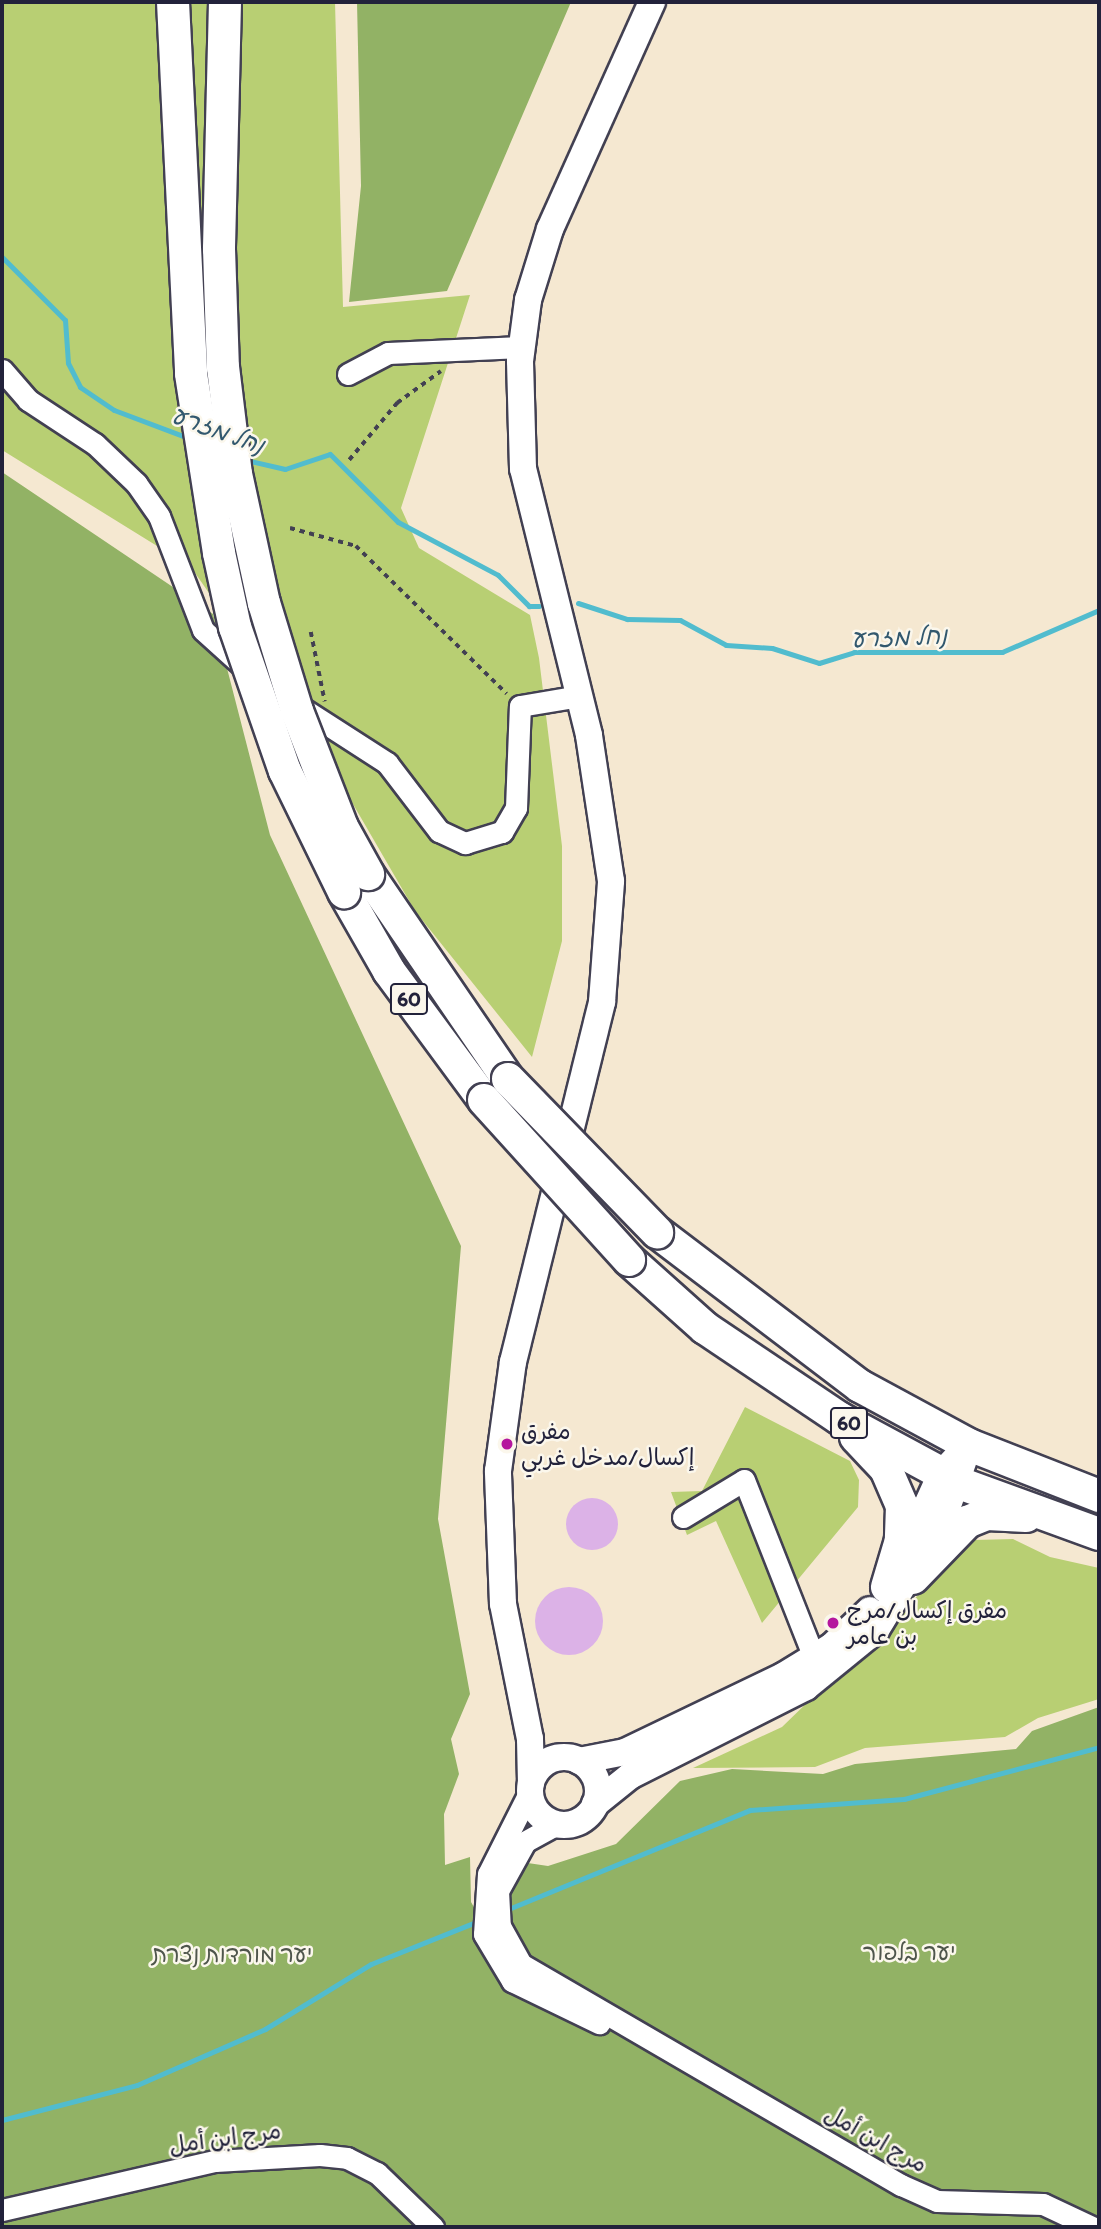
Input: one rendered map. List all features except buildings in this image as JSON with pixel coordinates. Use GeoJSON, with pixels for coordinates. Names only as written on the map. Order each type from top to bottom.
{"type":"FeatureCollection","features":[{"type":"Feature","properties":{"kind":"highway","name":"60"},"geometry":{"type":"LineString","coordinates":[[173,2],[191,374],[219,553],[236,627],[285,771],[356,883],[508,1079],[657,1232],[860,1386],[969,1445],[1099,1496]]}},
{"type":"Feature","properties":{"kind":"highway","name":"60"},"geometry":{"type":"LineString","coordinates":[[225,2],[219,249],[223,367],[236,474],[264,603],[297,711],[342,827],[356,883],[389,971],[484,1100],[629,1260],[705,1328],[839,1418],[950,1478],[1099,1534]]}},
{"type":"Feature","properties":{"kind":"highway"},"geometry":{"type":"LineString","coordinates":[[839,1418],[886,1469],[902,1506],[900,1582]]}},
{"type":"Feature","properties":{"kind":"highway"},"geometry":{"type":"LineString","coordinates":[[900,1582],[957,1529],[977,1518],[1002,1513],[1060,1520]]}},
{"type":"Feature","properties":{"kind":"main road"},"geometry":{"type":"LineString","coordinates":[[652,2],[550,229],[528,300],[522,347],[523,469],[580,696],[609,839],[611,916],[597,1026],[513,1363],[501,1444],[499,1565],[536,1810],[557,1824],[584,1818],[595,1804],[623,1780],[828,1673],[876,1630],[950,1478],[969,1445]]}},
{"type":"Feature","properties":{"kind":"main road"},"geometry":{"type":"LineString","coordinates":[[531,1787],[549,1760],[625,1752],[814,1658],[853,1628],[900,1582]]}},
{"type":"Feature","properties":{"kind":"main road"},"geometry":{"type":"LineString","coordinates":[[518,1680],[542,1729],[596,1780],[595,1804]]}},
{"type":"Feature","properties":{"kind":"street"},"geometry":{"type":"LineString","coordinates":[[348,374],[388,353],[522,347]]}},
{"type":"Feature","properties":{"kind":"street"},"geometry":{"type":"LineString","coordinates":[[2,370],[28,400],[95,444],[136,483],[159,516],[191,608],[225,655],[333,730],[387,763],[439,831],[452,840],[480,842],[502,832],[516,808],[520,706],[580,696]]}},
{"type":"Feature","properties":{"kind":"street"},"geometry":{"type":"LineString","coordinates":[[683,1517],[744,1480],[814,1658]]}},
{"type":"Feature","properties":{"kind":"street","name":"مرج ابن أمل"},"geometry":{"type":"LineString","coordinates":[[531,1787],[484,1888],[484,1934],[495,1961],[542,2001],[650,2042]]}},
{"type":"Feature","properties":{"kind":"street","name":"مرج ابن أمل"},"geometry":{"type":"LineString","coordinates":[[557,1824],[526,1842],[503,1876],[497,1903],[504,1940],[528,1969],[862,2166],[937,2201],[1043,2204],[1092,2227]]}},
{"type":"Feature","properties":{"kind":"street","name":"مرج ابن أمل"},"geometry":{"type":"LineString","coordinates":[[2,2210],[215,2161],[320,2155],[347,2158],[377,2173],[433,2227]]}},
{"type":"Feature","properties":{"kind":"path"},"geometry":{"type":"LineString","coordinates":[[349,460],[397,403],[450,366]]}},
{"type":"Feature","properties":{"kind":"path"},"geometry":{"type":"LineString","coordinates":[[290,528],[337,536],[356,546],[520,706]]}},
{"type":"Feature","properties":{"kind":"path"},"geometry":{"type":"LineString","coordinates":[[311,632],[333,730]]}},
{"type":"Feature","properties":{"kind":"green space"},"geometry":{"type":"Polygon","coordinates":[[[2,2],[335,2],[343,307],[470,295],[401,508],[419,548],[530,615],[539,658],[562,846],[562,941],[532,1057],[415,911],[346,792],[191,567],[2,450],[2,2]]]}},
{"type":"Feature","properties":{"kind":"green space"},"geometry":{"type":"Polygon","coordinates":[[[357,2],[571,2],[447,291],[349,302],[361,186],[357,2]]]}},
{"type":"Feature","properties":{"kind":"green space","name":"יער מורדות נצרת"},"geometry":{"type":"Polygon","coordinates":[[[2,472],[213,614],[270,835],[461,1246],[438,1519],[470,1694],[451,1739],[459,1774],[444,1814],[445,1865],[470,1857],[471,1902],[487,1930],[521,1862],[548,1866],[616,1844],[680,1781],[732,1769],[823,1774],[855,1764],[1016,1749],[1032,1731],[1099,1707],[1099,2227],[2,2227],[2,472]]]}},
{"type":"Feature","properties":{"kind":"green space"},"geometry":{"type":"Polygon","coordinates":[[[745,1407],[850,1461],[859,1480],[858,1507],[762,1623],[716,1521],[687,1535],[671,1492],[702,1491],[745,1407]]]}},
{"type":"Feature","properties":{"kind":"green space"},"geometry":{"type":"Polygon","coordinates":[[[1013,1539],[1050,1557],[1099,1568],[1099,1699],[1038,1718],[1005,1737],[865,1748],[815,1767],[693,1768],[782,1727],[975,1540],[1013,1539]]]}},
{"type":"Feature","properties":{"kind":"waterway","name":"נחל מזרע"},"geometry":{"type":"LineString","coordinates":[[2,257],[65,320],[68,363],[80,387],[114,410],[191,439]]}},
{"type":"Feature","properties":{"kind":"waterway","name":"נחל מזרע"},"geometry":{"type":"LineString","coordinates":[[246,460],[285,469],[330,454],[398,522],[498,575],[529,606],[539,606]]}},
{"type":"Feature","properties":{"kind":"waterway","name":"נחל מזרע"},"geometry":{"type":"LineString","coordinates":[[578,603],[627,619],[680,620],[726,645],[772,648],[819,663],[854,652],[1002,652],[1099,610]]}},
{"type":"Feature","properties":{"kind":"waterway"},"geometry":{"type":"LineString","coordinates":[[506,1910],[750,1810],[904,1799],[1099,1747]]}},
{"type":"Feature","properties":{"kind":"waterway"},"geometry":{"type":"LineString","coordinates":[[2,2120],[137,2085],[265,2029],[371,1964],[481,1920]]}},
{"type":"Feature","properties":{"kind":"place","name":"مفرق إكسال/مدخل غربي"},"geometry":{"type":"Point","coordinates":[507,1444]}},
{"type":"Feature","properties":{"kind":"place","name":"مفرق إكسال/مرج بن عامر"},"geometry":{"type":"Point","coordinates":[833,1623]}},
{"type":"Feature","properties":{"kind":"park label","name":"יער בלפור"},"geometry":{"type":"Point","coordinates":[909,1952]}}]}
